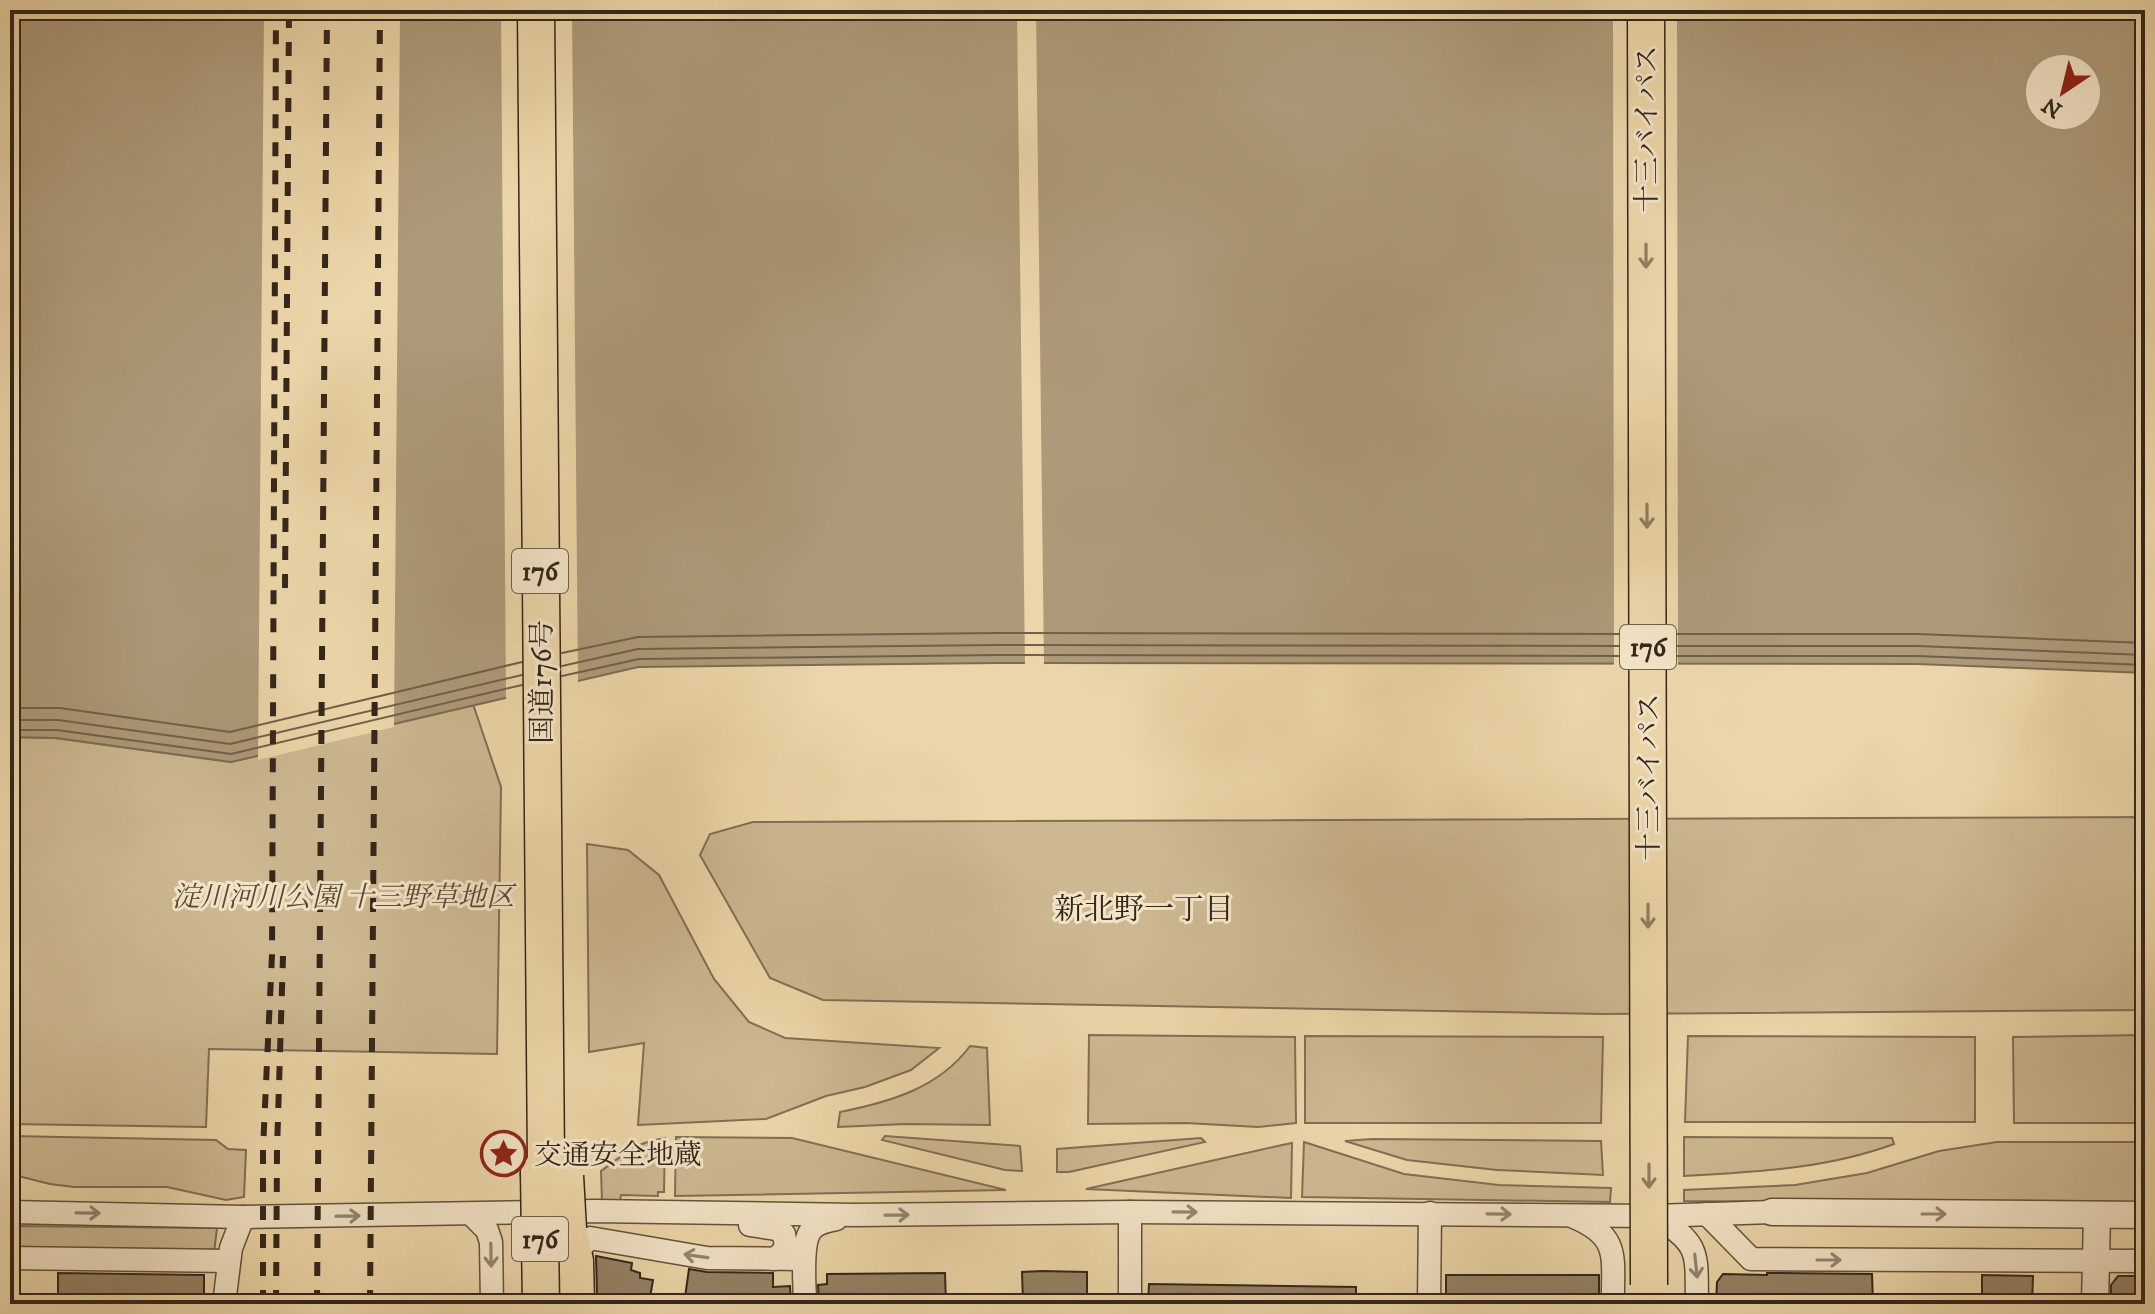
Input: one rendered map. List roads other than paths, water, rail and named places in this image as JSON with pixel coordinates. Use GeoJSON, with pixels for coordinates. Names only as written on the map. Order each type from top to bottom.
{"type":"FeatureCollection","features":[{"type":"Feature","properties":{"kind":"highway","name":"国道176号"},"geometry":{"type":"LineString","coordinates":[[536,10],[549,1161],[541,1304]]}},
{"type":"Feature","properties":{"kind":"highway","name":"十三バイパス"},"geometry":{"type":"LineString","coordinates":[[1646,10],[1650,1298]]}},
{"type":"Feature","properties":{"kind":"highway","name":"国道176号"},"geometry":{"type":"LineString","coordinates":[[549,1161],[571,1245],[576,1304]]}},
{"type":"Feature","properties":{"kind":"street"},"geometry":{"type":"LineString","coordinates":[[10,1212],[243,1217],[595,1211],[855,1215],[1130,1212],[1655,1216],[1772,1212],[2145,1215]]}},
{"type":"Feature","properties":{"kind":"street"},"geometry":{"type":"LineString","coordinates":[[670,1212],[776,1229],[784,1234],[787,1245],[783,1253],[774,1259]]}},
{"type":"Feature","properties":{"kind":"street"},"geometry":{"type":"LineString","coordinates":[[1130,1212],[1130,1304]]}},
{"type":"Feature","properties":{"kind":"street"},"geometry":{"type":"LineString","coordinates":[[1429,1304],[1430,1213]]}},
{"type":"Feature","properties":{"kind":"street"},"geometry":{"type":"LineString","coordinates":[[471,1214],[487,1230],[491,1242],[492,1304]]}},
{"type":"Feature","properties":{"kind":"street"},"geometry":{"type":"LineString","coordinates":[[1707,1214],[1751,1259],[2145,1261]]}},
{"type":"Feature","properties":{"kind":"street"},"geometry":{"type":"LineString","coordinates":[[805,1304],[804,1259],[811,1229],[820,1223],[855,1215]]}},
{"type":"Feature","properties":{"kind":"street"},"geometry":{"type":"LineString","coordinates":[[1569,1215],[1603,1233],[1612,1248],[1613,1304]]}},
{"type":"Feature","properties":{"kind":"street"},"geometry":{"type":"LineString","coordinates":[[2095,1304],[2097,1215]]}},
{"type":"Feature","properties":{"kind":"street"},"geometry":{"type":"LineString","coordinates":[[1655,1216],[1681,1232],[1697,1258],[1697,1304]]}},
{"type":"Feature","properties":{"kind":"street"},"geometry":{"type":"LineString","coordinates":[[224,1304],[235,1231],[243,1217]]}},
{"type":"Feature","properties":{"kind":"street"},"geometry":{"type":"LineString","coordinates":[[571,1245],[582,1246],[590,1238],[707,1258],[804,1259]]}},
{"type":"Feature","properties":{"kind":"street"},"geometry":{"type":"LineString","coordinates":[[10,1258],[229,1261]]}},
{"type":"Feature","properties":{"kind":"water"},"geometry":{"type":"Polygon","coordinates":[[[10,10],[2145,10],[2145,673],[1917,664],[998,663],[638,667],[231,762],[56,738],[10,737],[10,10]]]}},
{"type":"Feature","properties":{"kind":"railway"},"geometry":{"type":"LineString","coordinates":[[263,1304],[263,1149],[272,955],[276,10]]}},
{"type":"Feature","properties":{"kind":"railway"},"geometry":{"type":"LineString","coordinates":[[285,588],[289,10]]}},
{"type":"Feature","properties":{"kind":"railway"},"geometry":{"type":"LineString","coordinates":[[317,1304],[327,10]]}},
{"type":"Feature","properties":{"kind":"railway"},"geometry":{"type":"LineString","coordinates":[[370,1304],[380,10]]}},
{"type":"Feature","properties":{"kind":"railway"},"geometry":{"type":"LineString","coordinates":[[276,1304],[283,956]]}},
{"type":"Feature","properties":{"kind":"place","name":"交通安全地蔵"},"geometry":{"type":"Point","coordinates":[503,1154]}},
{"type":"Feature","properties":{"kind":"district","name":"新北野一丁目"},"geometry":{"type":"Point","coordinates":[1144,909]}},
{"type":"Feature","properties":{"kind":"park label","name":"淀川河川公園 十三野草地区"},"geometry":{"type":"Point","coordinates":[343,896]}}]}
